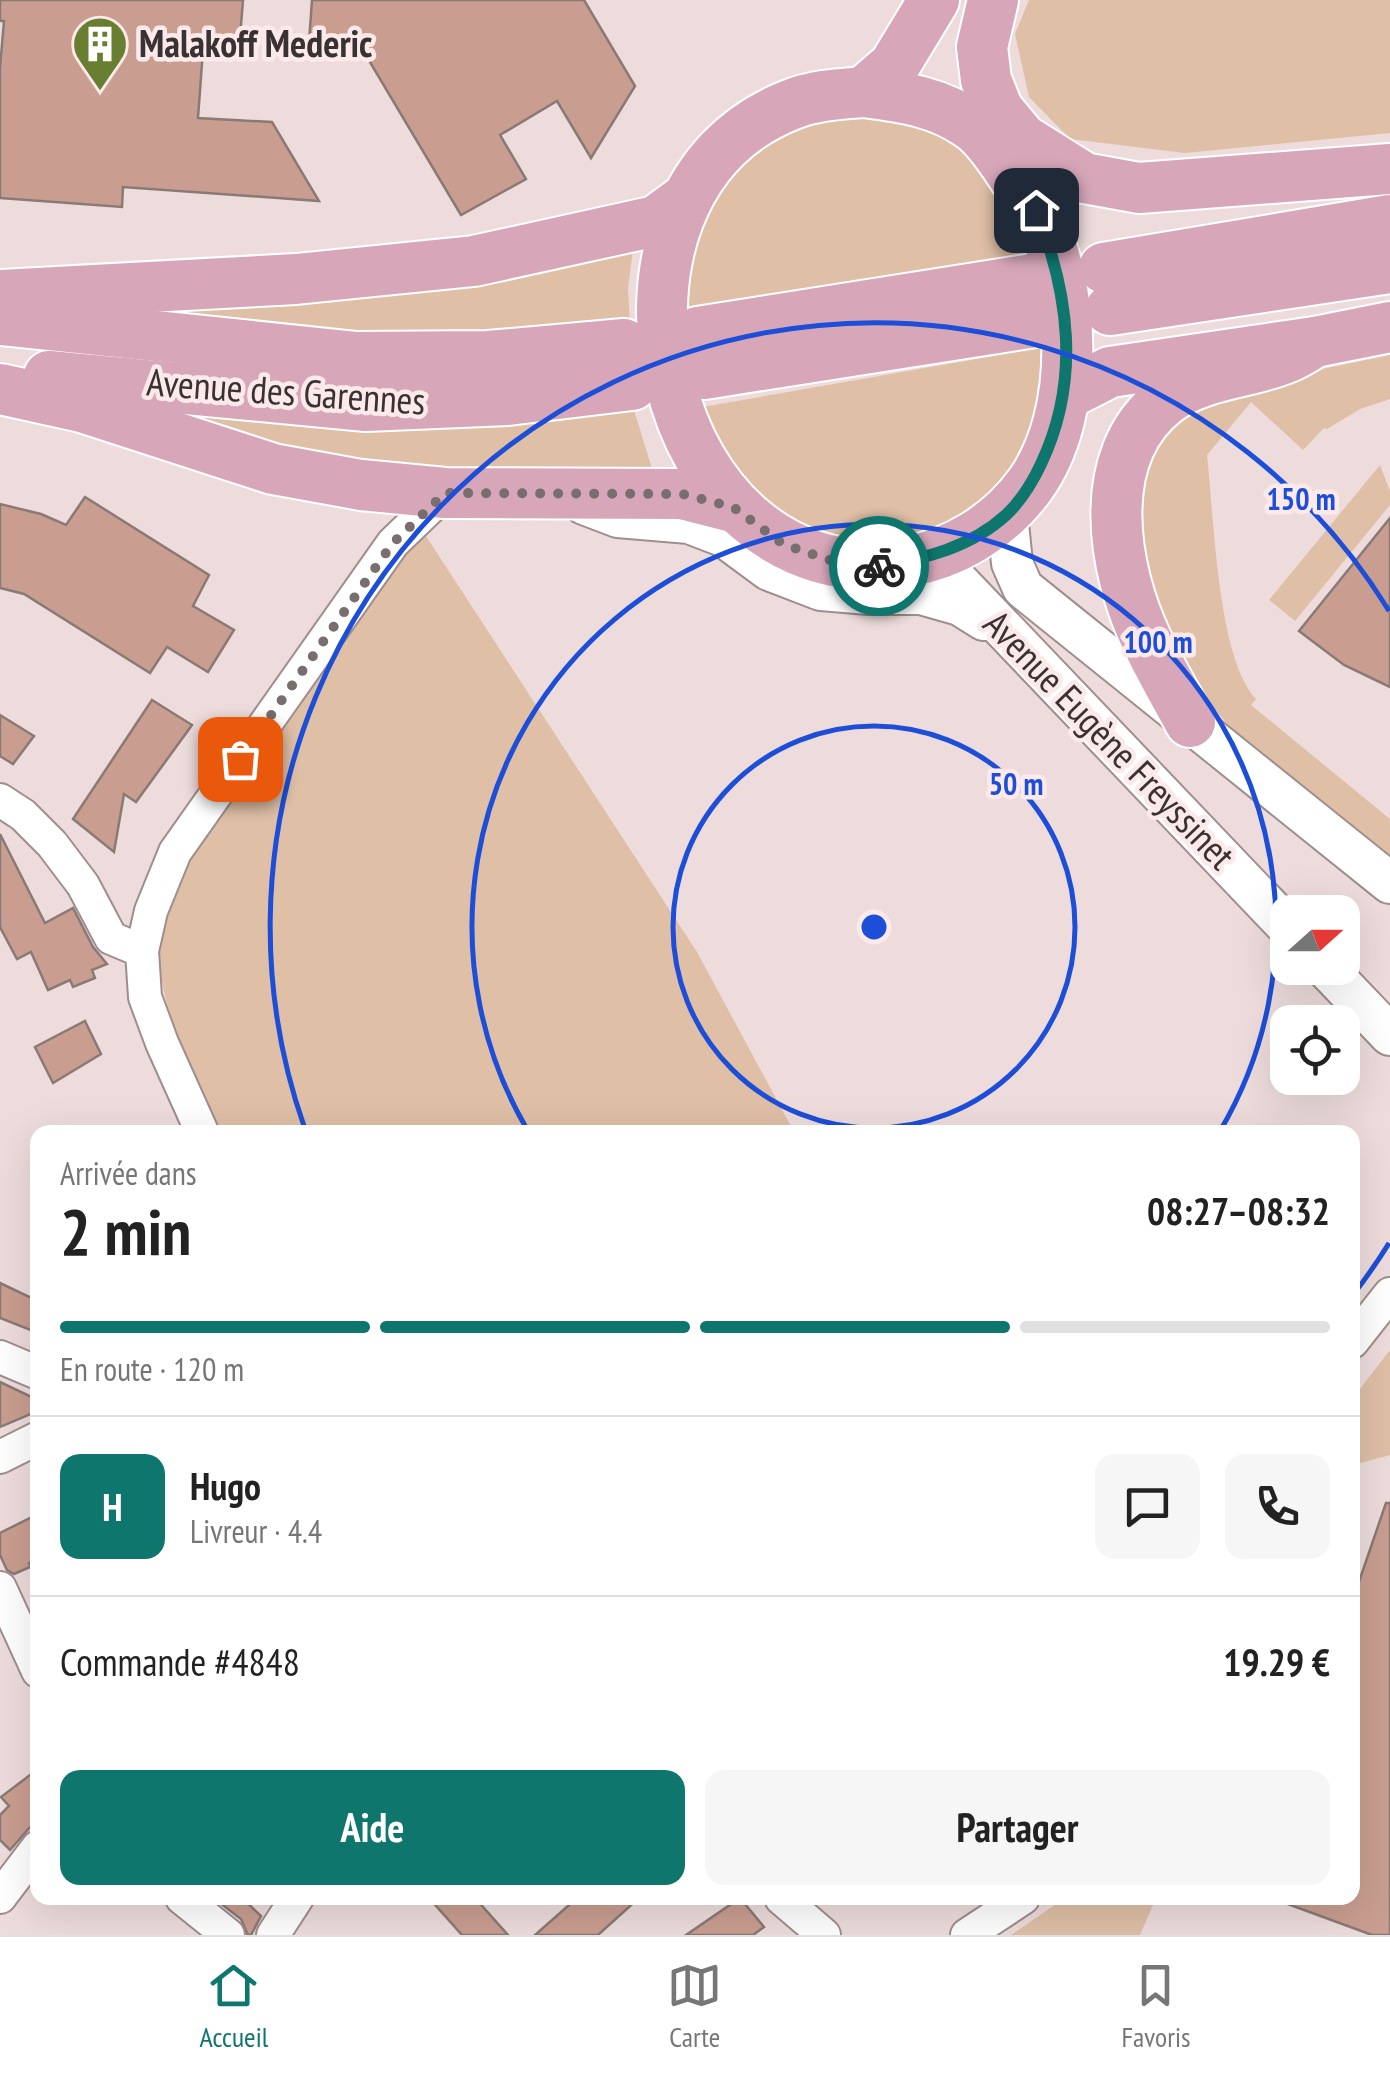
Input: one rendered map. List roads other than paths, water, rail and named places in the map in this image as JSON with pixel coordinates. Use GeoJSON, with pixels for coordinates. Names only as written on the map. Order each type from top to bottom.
{"type":"FeatureCollection","features":[{"type":"Feature","properties":{"kind":"main road"},"geometry":{"type":"LineString","coordinates":[[864,92],[894,66],[934,0]]}},
{"type":"Feature","properties":{"kind":"main road"},"geometry":{"type":"LineString","coordinates":[[973,126],[961,70],[964,24],[979,0]]}},
{"type":"Feature","properties":{"kind":"main road"},"geometry":{"type":"LineString","coordinates":[[993,0],[982,47],[986,80],[998,110],[1022,139],[1084,178],[1140,188],[1387,169]]}},
{"type":"Feature","properties":{"kind":"main road"},"geometry":{"type":"LineString","coordinates":[[864,92],[923,100],[973,126],[1004,162],[1036,210],[1063,298],[1068,350],[1064,395],[1046,453],[1033,481],[1007,514],[966,542],[924,559],[876,566],[829,560],[783,544],[733,507],[700,462],[676,407],[662,318],[665,260],[686,200],[709,164],[742,132],[789,105],[864,92]]}},
{"type":"Feature","properties":{"kind":"main road"},"geometry":{"type":"LineString","coordinates":[[1036,210],[1077,214],[1141,208],[1387,169]]}},
{"type":"Feature","properties":{"kind":"main road"},"geometry":{"type":"LineString","coordinates":[[0,295],[296,279],[474,261],[656,221],[686,200]]}},
{"type":"Feature","properties":{"kind":"main road"},"geometry":{"type":"LineString","coordinates":[[1390,220],[1107,289],[1390,268]]}},
{"type":"Feature","properties":{"kind":"main road"},"geometry":{"type":"LineString","coordinates":[[701,353],[1037,300]]}},
{"type":"Feature","properties":{"kind":"main road","name":"Avenue des Garennes"},"geometry":{"type":"LineString","coordinates":[[0,320],[358,357],[488,356],[628,365],[508,400],[366,406],[0,371]]}},
{"type":"Feature","properties":{"kind":"main road"},"geometry":{"type":"LineString","coordinates":[[1064,395],[1110,372],[1390,327]]}},
{"type":"Feature","properties":{"kind":"main road"},"geometry":{"type":"LineString","coordinates":[[1190,722],[1145,638],[1118,550],[1119,476],[1144,424],[1166,400],[1202,382],[1288,358],[1315,342]]}},
{"type":"Feature","properties":{"kind":"main road"},"geometry":{"type":"LineString","coordinates":[[0,389],[82,407],[274,469],[362,485],[445,493],[682,494],[733,507]]}},
{"type":"Feature","properties":{"kind":"street"},"geometry":{"type":"LineString","coordinates":[[362,485],[380,501],[390,522],[393,543]]}},
{"type":"Feature","properties":{"kind":"street"},"geometry":{"type":"LineString","coordinates":[[199,1125],[145,997],[142,951],[151,911],[175,852],[393,543],[445,493]]}},
{"type":"Feature","properties":{"kind":"street"},"geometry":{"type":"LineString","coordinates":[[561,495],[618,518],[688,523],[724,536],[769,570],[820,590],[921,594],[960,605],[1008,634]]}},
{"type":"Feature","properties":{"kind":"street","name":"Avenue Eugène Freyssinet"},"geometry":{"type":"LineString","coordinates":[[1007,514],[1012,563],[1023,588],[1390,883]]}},
{"type":"Feature","properties":{"kind":"street","name":"Avenue Eugène Freyssinet"},"geometry":{"type":"LineString","coordinates":[[924,559],[952,575],[1270,909]]}},
{"type":"Feature","properties":{"kind":"street"},"geometry":{"type":"LineString","coordinates":[[0,800],[23,815],[52,844],[83,885],[111,938],[142,951]]}},
{"type":"Feature","properties":{"kind":"street"},"geometry":{"type":"LineString","coordinates":[[1342,985],[1390,1035]]}},
{"type":"Feature","properties":{"kind":"street"},"geometry":{"type":"LineString","coordinates":[[1360,1332],[1390,1294]]}},
{"type":"Feature","properties":{"kind":"street"},"geometry":{"type":"LineString","coordinates":[[0,1357],[30,1370]]}},
{"type":"Feature","properties":{"kind":"street"},"geometry":{"type":"LineString","coordinates":[[0,1457],[30,1442]]}},
{"type":"Feature","properties":{"kind":"street"},"geometry":{"type":"LineString","coordinates":[[0,1588],[30,1654]]}},
{"type":"Feature","properties":{"kind":"street"},"geometry":{"type":"LineString","coordinates":[[0,1897],[30,1858]]}},
{"type":"Feature","properties":{"kind":"street"},"geometry":{"type":"LineString","coordinates":[[191,1905],[228,1935]]}},
{"type":"Feature","properties":{"kind":"street"},"geometry":{"type":"LineString","coordinates":[[272,1935],[292,1905]]}},
{"type":"Feature","properties":{"kind":"street"},"geometry":{"type":"LineString","coordinates":[[789,1905],[824,1935]]}},
{"type":"Feature","properties":{"kind":"street"},"geometry":{"type":"LineString","coordinates":[[967,1935],[1013,1905]]}},
{"type":"Feature","properties":{"kind":"place","name":"Malakoff Mederic"},"geometry":{"type":"Point","coordinates":[100,93]}}]}
